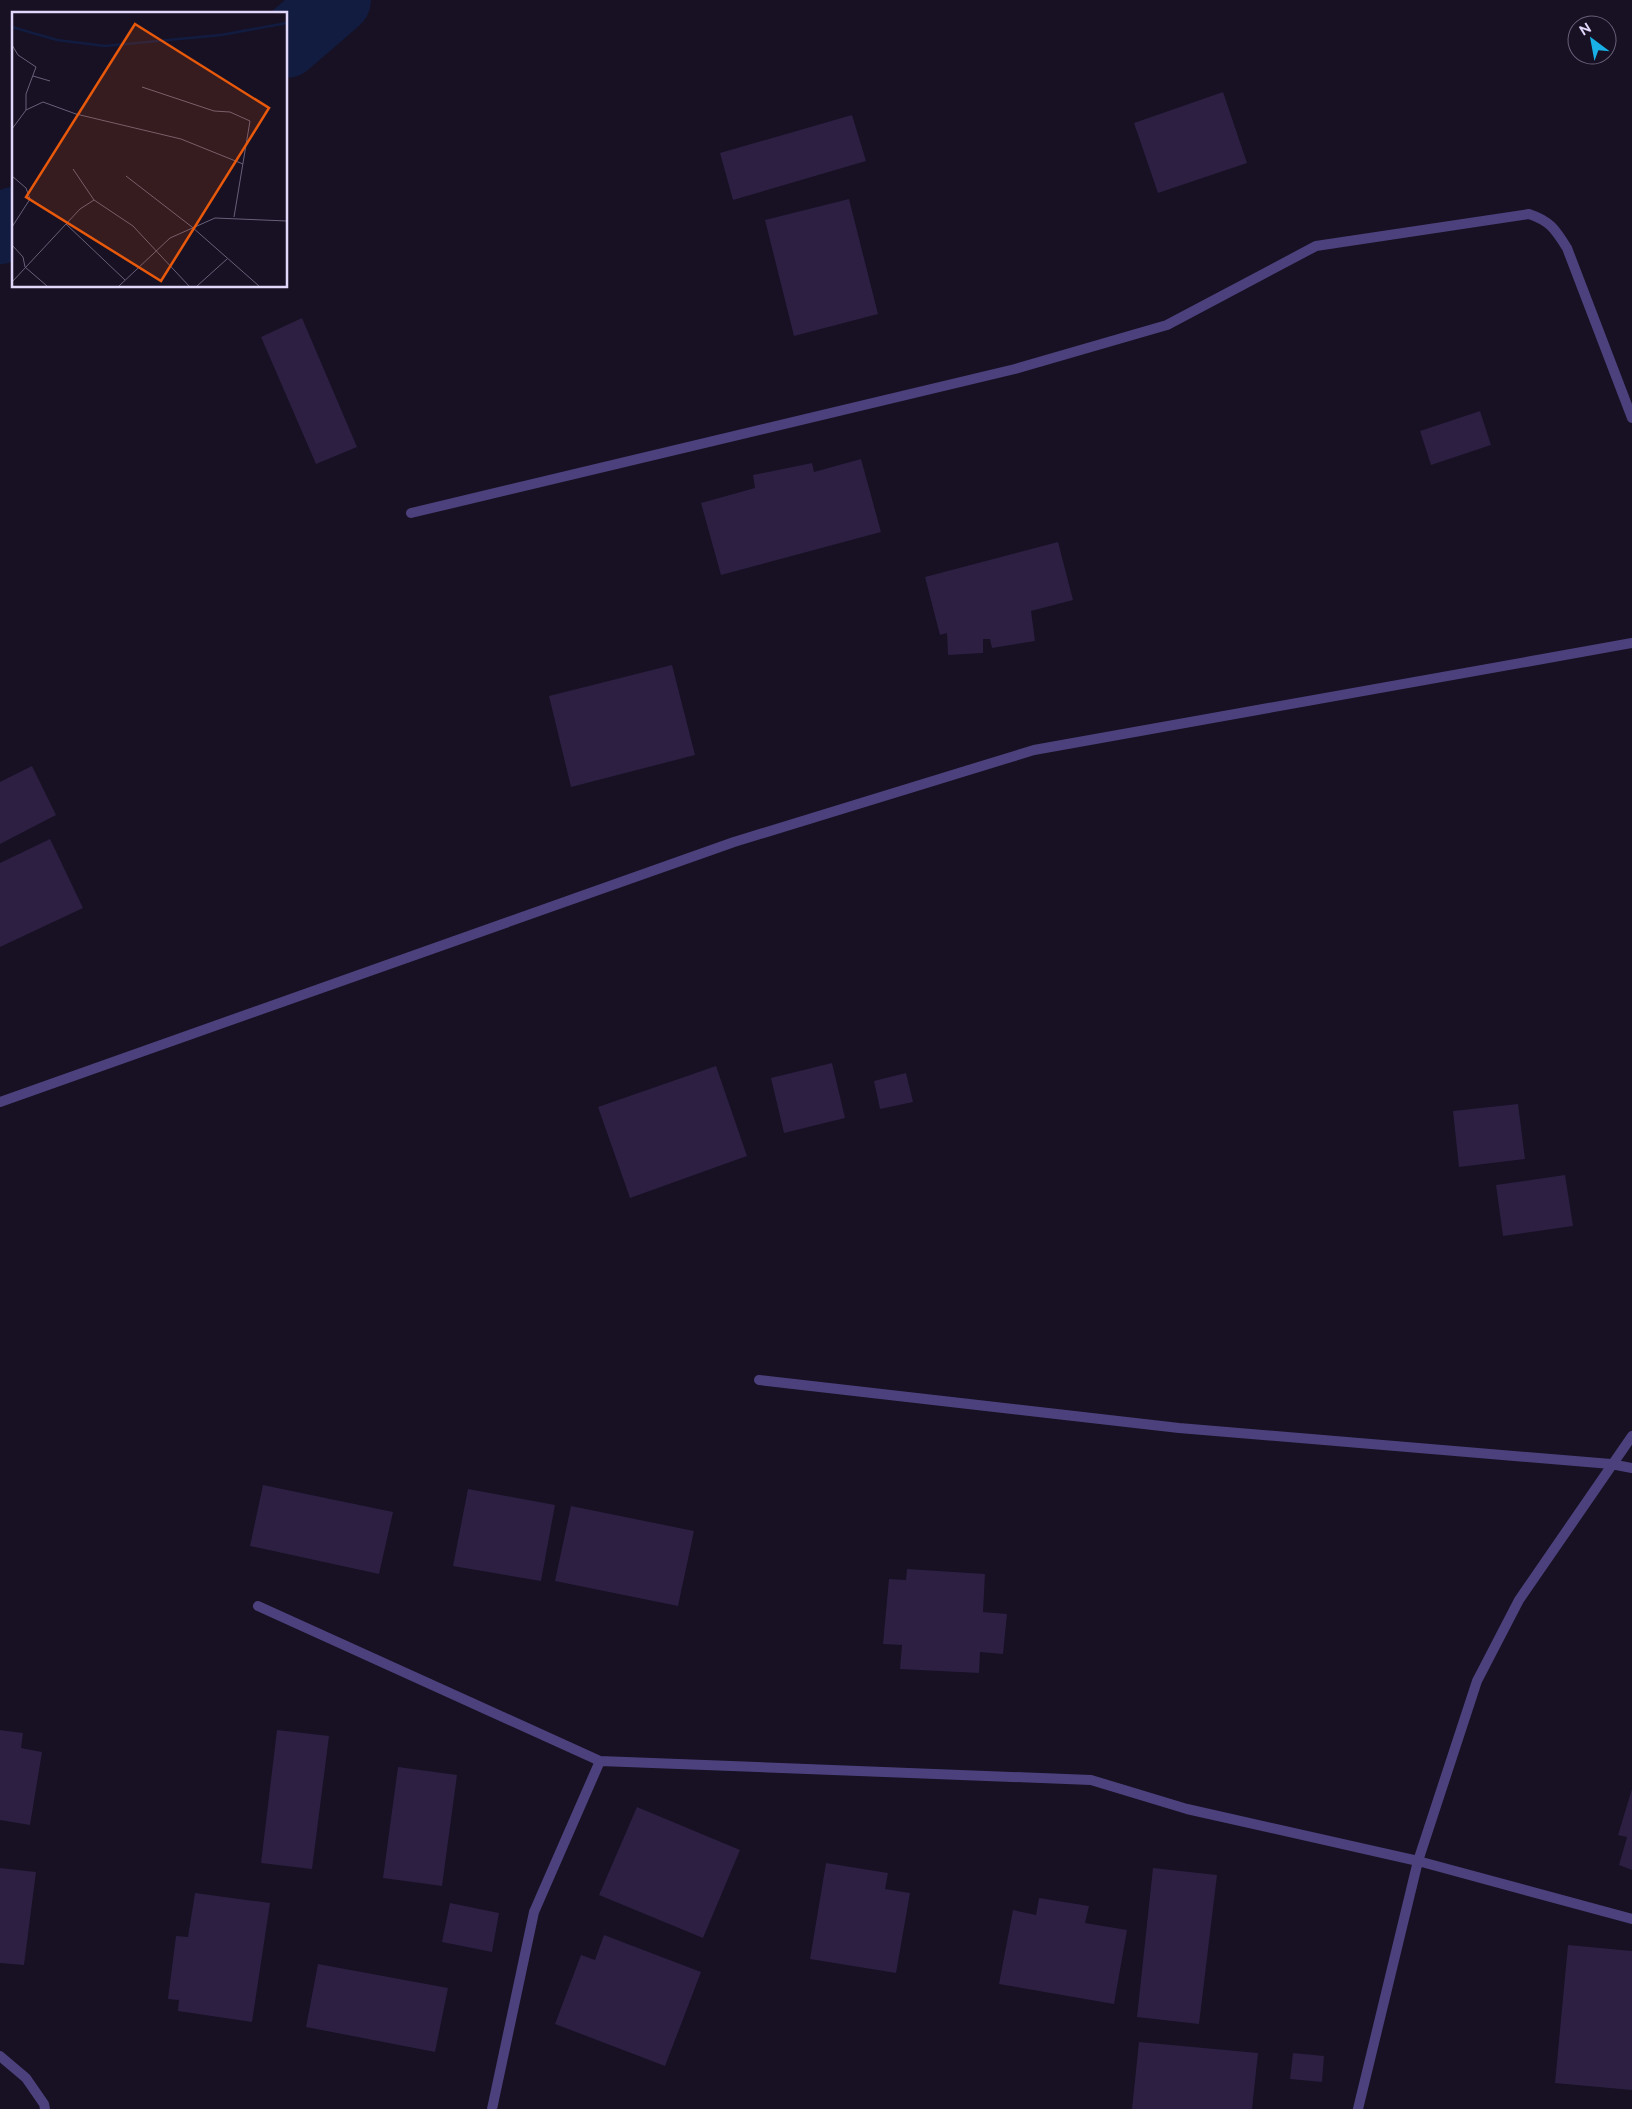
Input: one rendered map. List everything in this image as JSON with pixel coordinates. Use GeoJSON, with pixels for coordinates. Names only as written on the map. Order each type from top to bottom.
{"type":"FeatureCollection","features":[{"type":"Feature","properties":{"kind":"street"},"geometry":{"type":"LineString","coordinates":[[411,512],[1015,369],[1167,325],[1316,246],[1529,214],[1544,218],[1556,229],[1567,248],[1632,418]]}},
{"type":"Feature","properties":{"kind":"street"},"geometry":{"type":"LineString","coordinates":[[0,1102],[734,842],[1034,750],[1632,643]]}},
{"type":"Feature","properties":{"kind":"street"},"geometry":{"type":"LineString","coordinates":[[759,1380],[1179,1428],[1611,1464],[1632,1468]]}},
{"type":"Feature","properties":{"kind":"street"},"geometry":{"type":"LineString","coordinates":[[1358,2109],[1418,1861],[1477,1681],[1520,1600],[1611,1464],[1632,1436]]}},
{"type":"Feature","properties":{"kind":"street"},"geometry":{"type":"LineString","coordinates":[[258,1606],[600,1761],[1091,1780],[1187,1809],[1418,1861],[1632,1919]]}},
{"type":"Feature","properties":{"kind":"street"},"geometry":{"type":"LineString","coordinates":[[492,2109],[534,1912],[600,1761]]}},
{"type":"Feature","properties":{"kind":"street"},"geometry":{"type":"LineString","coordinates":[[0,2056],[26,2078],[44,2104],[45,2109]]}},
{"type":"Feature","properties":{"kind":"building"},"geometry":{"type":"Polygon","coordinates":[[[1223,92],[1247,163],[1158,193],[1134,123],[1223,92]]]}},
{"type":"Feature","properties":{"kind":"building"},"geometry":{"type":"Polygon","coordinates":[[[852,115],[866,161],[733,200],[720,153],[852,115]]]}},
{"type":"Feature","properties":{"kind":"building"},"geometry":{"type":"Polygon","coordinates":[[[849,199],[878,314],[794,336],[765,220],[849,199]]]}},
{"type":"Feature","properties":{"kind":"building"},"geometry":{"type":"Polygon","coordinates":[[[302,318],[357,447],[316,464],[261,337],[302,318]]]}},
{"type":"Feature","properties":{"kind":"building"},"geometry":{"type":"Polygon","coordinates":[[[1480,411],[1491,445],[1431,465],[1420,431],[1480,411]]]}},
{"type":"Feature","properties":{"kind":"building"},"geometry":{"type":"Polygon","coordinates":[[[861,459],[881,532],[721,575],[701,503],[755,488],[753,475],[812,463],[814,472],[861,459]]]}},
{"type":"Feature","properties":{"kind":"building"},"geometry":{"type":"Polygon","coordinates":[[[1058,542],[1073,600],[1031,611],[1035,641],[992,648],[990,639],[983,639],[983,653],[948,655],[947,633],[940,635],[925,577],[1058,542]]]}},
{"type":"Feature","properties":{"kind":"building"},"geometry":{"type":"Polygon","coordinates":[[[672,665],[695,755],[571,787],[549,696],[672,665]]]}},
{"type":"Feature","properties":{"kind":"building"},"geometry":{"type":"Polygon","coordinates":[[[32,766],[56,815],[0,844],[0,782],[32,766]]]}},
{"type":"Feature","properties":{"kind":"building"},"geometry":{"type":"Polygon","coordinates":[[[50,839],[83,908],[0,947],[0,863],[50,839]]]}},
{"type":"Feature","properties":{"kind":"building"},"geometry":{"type":"Polygon","coordinates":[[[832,1063],[845,1118],[784,1133],[771,1078],[832,1063]]]}},
{"type":"Feature","properties":{"kind":"building"},"geometry":{"type":"Polygon","coordinates":[[[716,1066],[747,1156],[630,1198],[598,1107],[716,1066]]]}},
{"type":"Feature","properties":{"kind":"building"},"geometry":{"type":"Polygon","coordinates":[[[906,1073],[913,1102],[880,1109],[874,1081],[906,1073]]]}},
{"type":"Feature","properties":{"kind":"building"},"geometry":{"type":"Polygon","coordinates":[[[1518,1104],[1525,1159],[1459,1167],[1453,1111],[1518,1104]]]}},
{"type":"Feature","properties":{"kind":"building"},"geometry":{"type":"Polygon","coordinates":[[[1565,1175],[1573,1226],[1503,1236],[1496,1185],[1565,1175]]]}},
{"type":"Feature","properties":{"kind":"building"},"geometry":{"type":"Polygon","coordinates":[[[263,1485],[393,1512],[379,1574],[250,1546],[263,1485]]]}},
{"type":"Feature","properties":{"kind":"building"},"geometry":{"type":"Polygon","coordinates":[[[468,1489],[555,1505],[541,1581],[453,1566],[468,1489]]]}},
{"type":"Feature","properties":{"kind":"building"},"geometry":{"type":"Polygon","coordinates":[[[571,1506],[694,1531],[678,1606],[555,1581],[571,1506]]]}},
{"type":"Feature","properties":{"kind":"building"},"geometry":{"type":"Polygon","coordinates":[[[907,1569],[985,1574],[983,1612],[1007,1614],[1003,1654],[980,1652],[979,1673],[900,1669],[902,1645],[883,1644],[889,1579],[906,1580],[907,1569]]]}},
{"type":"Feature","properties":{"kind":"building"},"geometry":{"type":"Polygon","coordinates":[[[0,1730],[23,1733],[21,1748],[42,1752],[30,1825],[0,1820],[0,1730]]]}},
{"type":"Feature","properties":{"kind":"building"},"geometry":{"type":"Polygon","coordinates":[[[277,1730],[329,1736],[312,1869],[261,1863],[277,1730]]]}},
{"type":"Feature","properties":{"kind":"building"},"geometry":{"type":"Polygon","coordinates":[[[398,1767],[457,1775],[442,1886],[383,1878],[398,1767]]]}},
{"type":"Feature","properties":{"kind":"building"},"geometry":{"type":"Polygon","coordinates":[[[1632,1789],[1632,1870],[1619,1865],[1627,1837],[1618,1835],[1632,1789]]]}},
{"type":"Feature","properties":{"kind":"building"},"geometry":{"type":"Polygon","coordinates":[[[637,1807],[740,1850],[703,1938],[599,1895],[637,1807]]]}},
{"type":"Feature","properties":{"kind":"building"},"geometry":{"type":"Polygon","coordinates":[[[826,1863],[888,1873],[885,1889],[910,1893],[896,1973],[810,1959],[826,1863]]]}},
{"type":"Feature","properties":{"kind":"building"},"geometry":{"type":"Polygon","coordinates":[[[0,1868],[36,1872],[24,1965],[0,1963],[0,1868]]]}},
{"type":"Feature","properties":{"kind":"building"},"geometry":{"type":"Polygon","coordinates":[[[1153,1868],[1217,1875],[1199,2024],[1137,2017],[1153,1868]]]}},
{"type":"Feature","properties":{"kind":"building"},"geometry":{"type":"Polygon","coordinates":[[[195,1893],[270,1903],[252,2022],[178,2011],[179,2000],[168,1999],[176,1936],[188,1937],[195,1893]]]}},
{"type":"Feature","properties":{"kind":"building"},"geometry":{"type":"Polygon","coordinates":[[[1039,1898],[1089,1906],[1085,1923],[1127,1930],[1114,2004],[999,1984],[1013,1910],[1036,1915],[1039,1898]]]}},
{"type":"Feature","properties":{"kind":"building"},"geometry":{"type":"Polygon","coordinates":[[[450,1903],[499,1913],[492,1952],[442,1942],[450,1903]]]}},
{"type":"Feature","properties":{"kind":"building"},"geometry":{"type":"Polygon","coordinates":[[[604,1935],[701,1972],[665,2066],[555,2024],[581,1955],[595,1960],[604,1935]]]}},
{"type":"Feature","properties":{"kind":"building"},"geometry":{"type":"Polygon","coordinates":[[[1568,1945],[1632,1951],[1632,2090],[1555,2083],[1568,1945]]]}},
{"type":"Feature","properties":{"kind":"building"},"geometry":{"type":"Polygon","coordinates":[[[318,1964],[448,1988],[435,2052],[306,2027],[318,1964]]]}},
{"type":"Feature","properties":{"kind":"building"},"geometry":{"type":"Polygon","coordinates":[[[1139,2042],[1258,2053],[1252,2109],[1132,2109],[1139,2042]]]}},
{"type":"Feature","properties":{"kind":"building"},"geometry":{"type":"Polygon","coordinates":[[[1293,2053],[1324,2056],[1322,2082],[1290,2079],[1293,2053]]]}},
{"type":"Feature","properties":{"kind":"waterway"},"geometry":{"type":"LineString","coordinates":[[288,42],[337,0]]}},
{"type":"Feature","properties":{"kind":"waterway"},"geometry":{"type":"LineString","coordinates":[[0,230],[12,222]]}}]}
